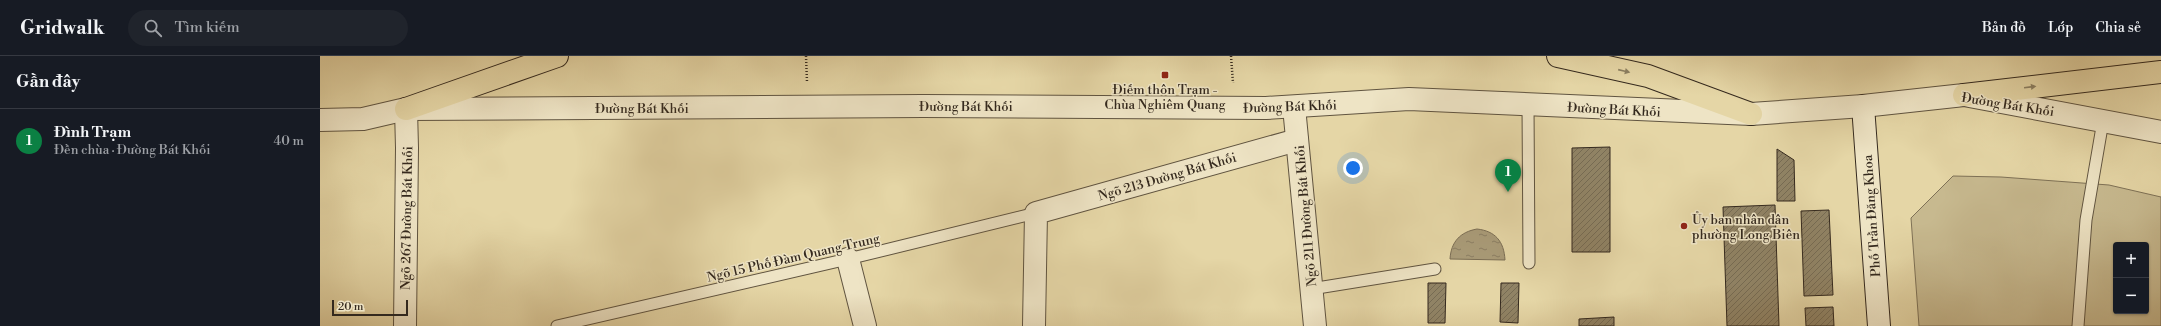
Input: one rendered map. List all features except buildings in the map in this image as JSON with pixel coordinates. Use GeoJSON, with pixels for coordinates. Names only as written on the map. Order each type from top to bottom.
{"type":"FeatureCollection","features":[{"type":"Feature","properties":{"kind":"main road"},"geometry":{"type":"LineString","coordinates":[[406,109],[557,56]]}},
{"type":"Feature","properties":{"kind":"main road"},"geometry":{"type":"LineString","coordinates":[[1558,56],[1648,76],[1751,114]]}},
{"type":"Feature","properties":{"kind":"main road"},"geometry":{"type":"LineString","coordinates":[[1964,95],[2161,72]]}},
{"type":"Feature","properties":{"kind":"street","name":"Đường Bát Khối"},"geometry":{"type":"LineString","coordinates":[[320,120],[363,119],[406,109],[915,106],[1294,107],[1409,99],[1751,114],[1862,106],[1964,95],[2161,132]]}},
{"type":"Feature","properties":{"kind":"street","name":"Phố Trần Đăng Khoa"},"geometry":{"type":"LineString","coordinates":[[1862,106],[1879,326]]}},
{"type":"Feature","properties":{"kind":"street","name":"Ngõ 211 Đường Bát Khối"},"geometry":{"type":"LineString","coordinates":[[1294,107],[1315,326]]}},
{"type":"Feature","properties":{"kind":"street","name":"Ngõ 267 Đường Bát Khối"},"geometry":{"type":"LineString","coordinates":[[404,326],[407,148],[406,109]]}},
{"type":"Feature","properties":{"kind":"street","name":"Ngõ 213 Đường Bát Khối"},"geometry":{"type":"LineString","coordinates":[[1036,213],[1297,140]]}},
{"type":"Feature","properties":{"kind":"street"},"geometry":{"type":"LineString","coordinates":[[1034,326],[1036,213]]}},
{"type":"Feature","properties":{"kind":"street"},"geometry":{"type":"LineString","coordinates":[[848,259],[865,326]]}},
{"type":"Feature","properties":{"kind":"lane"},"geometry":{"type":"LineString","coordinates":[[1528,105],[1529,263]]}},
{"type":"Feature","properties":{"kind":"lane"},"geometry":{"type":"LineString","coordinates":[[2078,326],[2086,220],[2103,121]]}},
{"type":"Feature","properties":{"kind":"lane","name":"Ngõ 15 Phố Đàm Quang Trung"},"geometry":{"type":"LineString","coordinates":[[556,326],[848,259],[1036,213]]}},
{"type":"Feature","properties":{"kind":"lane"},"geometry":{"type":"LineString","coordinates":[[1312,289],[1435,269]]}},
{"type":"Feature","properties":{"kind":"shaded area"},"geometry":{"type":"Polygon","coordinates":[[[1953,176],[2001,177],[2109,185],[2161,197],[2161,326],[1919,326],[1911,218],[1953,176]]]}},
{"type":"Feature","properties":{"kind":"water"},"geometry":{"type":"Polygon","coordinates":[[[1477,229],[1489,232],[1497,238],[1503,247],[1505,260],[1450,259],[1454,243],[1461,235],[1477,229]]]}},
{"type":"Feature","properties":{"kind":"place","name":"Điếm thôn Trạm - Chùa Nghiêm Quang"},"geometry":{"type":"Point","coordinates":[1165,75]}},
{"type":"Feature","properties":{"kind":"place","name":"Đình Trạm"},"geometry":{"type":"Point","coordinates":[1508,192]}},
{"type":"Feature","properties":{"kind":"place","name":"Ủy ban nhân dân phường Long Biên"},"geometry":{"type":"Point","coordinates":[1684,226]}}]}
